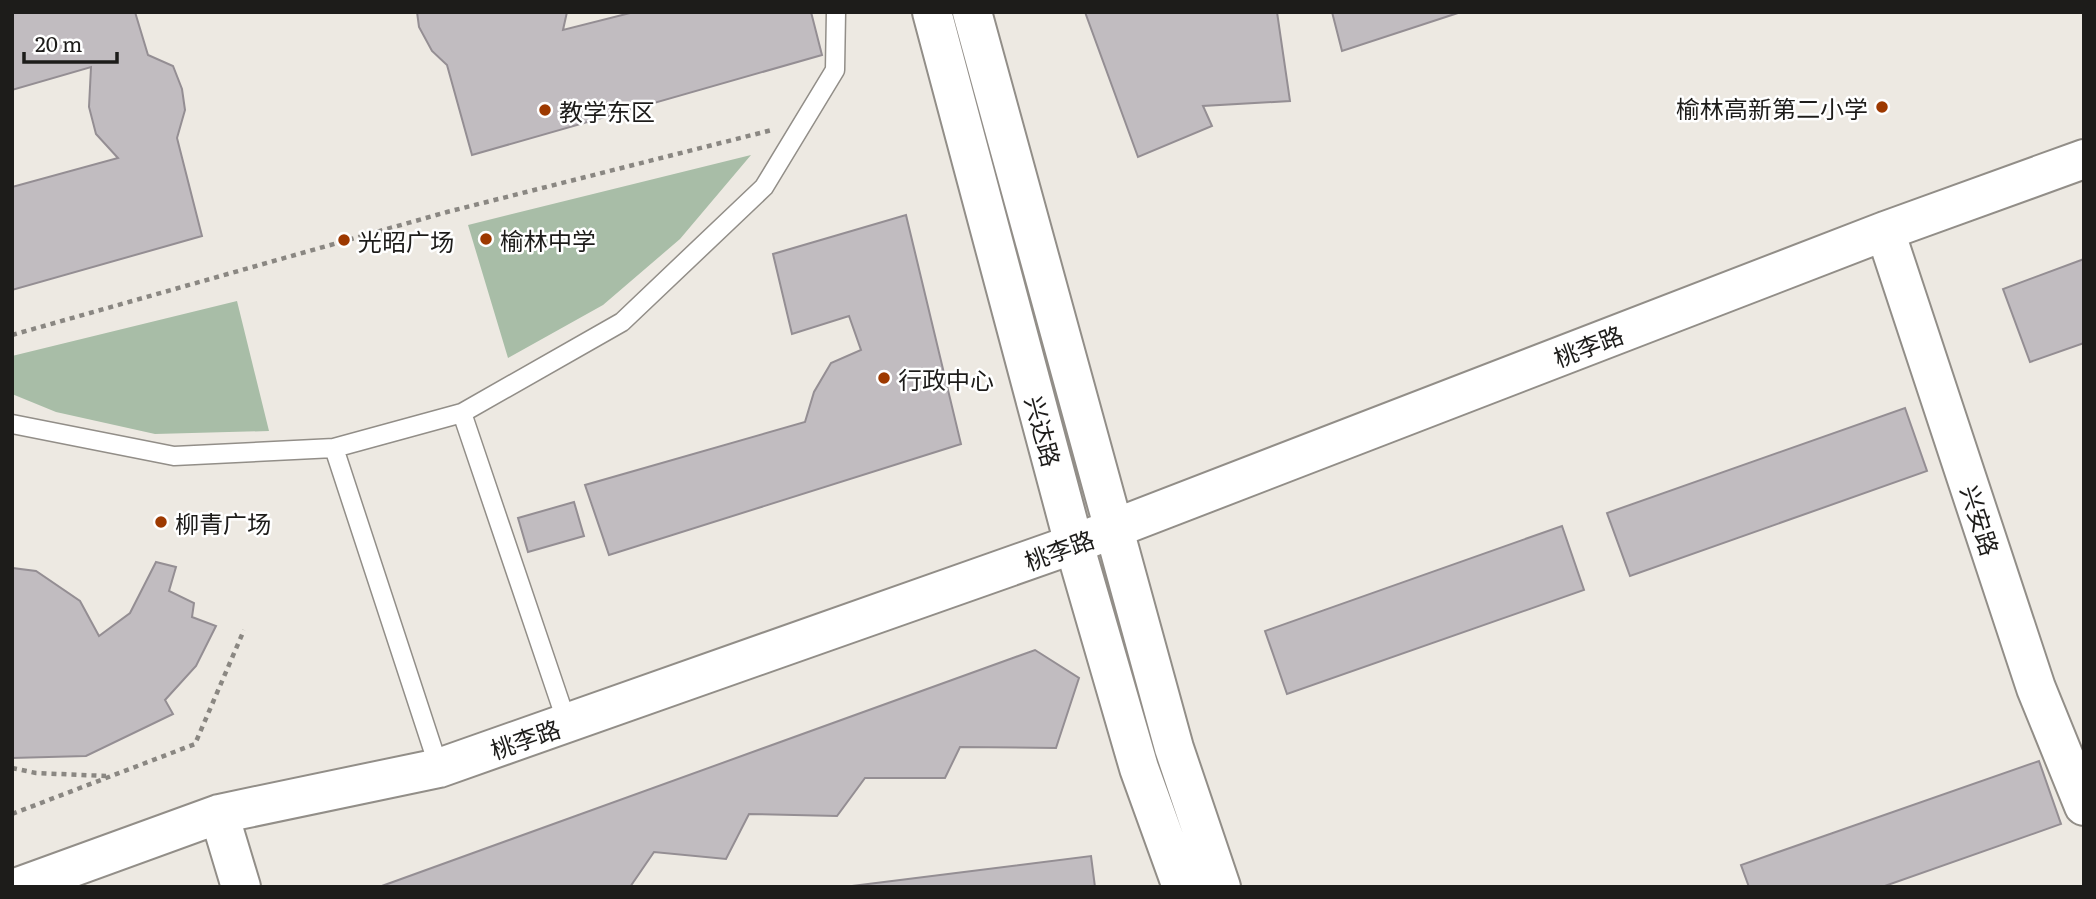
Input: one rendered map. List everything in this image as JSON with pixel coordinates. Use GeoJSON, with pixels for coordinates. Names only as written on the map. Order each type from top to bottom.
{"type":"FeatureCollection","features":[{"type":"Feature","properties":{"kind":"main road","name":"兴达路"},"geometry":{"type":"LineString","coordinates":[[932,12],[1074,544],[1139,768],[1182,887]]}},
{"type":"Feature","properties":{"kind":"main road","name":"兴达路"},"geometry":{"type":"LineString","coordinates":[[972,12],[1174,748],[1221,887]]}},
{"type":"Feature","properties":{"kind":"main road","name":"桃李路"},"geometry":{"type":"LineString","coordinates":[[18,887],[219,814],[439,768],[567,723],[1074,544],[1885,231],[2084,159]]}},
{"type":"Feature","properties":{"kind":"main road","name":"兴安路"},"geometry":{"type":"LineString","coordinates":[[1885,231],[2036,688],[2084,806]]}},
{"type":"Feature","properties":{"kind":"main road"},"geometry":{"type":"LineString","coordinates":[[219,814],[240,887]]}},
{"type":"Feature","properties":{"kind":"lane"},"geometry":{"type":"LineString","coordinates":[[12,424],[174,456],[334,448],[462,413],[622,322],[764,187],[835,69],[836,12]]}},
{"type":"Feature","properties":{"kind":"lane"},"geometry":{"type":"LineString","coordinates":[[462,413],[567,723]]}},
{"type":"Feature","properties":{"kind":"lane"},"geometry":{"type":"LineString","coordinates":[[334,448],[439,768]]}},
{"type":"Feature","properties":{"kind":"path"},"geometry":{"type":"LineString","coordinates":[[12,335],[447,212],[803,122]]}},
{"type":"Feature","properties":{"kind":"path"},"geometry":{"type":"LineString","coordinates":[[12,814],[195,744],[244,630]]}},
{"type":"Feature","properties":{"kind":"path"},"geometry":{"type":"LineString","coordinates":[[12,768],[36,773],[111,777]]}},
{"type":"Feature","properties":{"kind":"green space"},"geometry":{"type":"Polygon","coordinates":[[[751,155],[680,239],[603,305],[508,358],[468,225],[751,155]]]}},
{"type":"Feature","properties":{"kind":"green space"},"geometry":{"type":"Polygon","coordinates":[[[237,301],[269,431],[155,434],[56,412],[12,394],[12,356],[237,301]]]}},
{"type":"Feature","properties":{"kind":"building"},"geometry":{"type":"Polygon","coordinates":[[[12,12],[135,12],[148,55],[173,66],[182,89],[185,110],[177,138],[202,236],[12,290],[12,187],[118,158],[96,134],[89,107],[91,67],[12,90],[12,12]]]}},
{"type":"Feature","properties":{"kind":"building","name":"教学东区"},"geometry":{"type":"Polygon","coordinates":[[[417,12],[567,12],[563,30],[634,12],[811,12],[822,55],[472,155],[447,65],[432,51],[419,27],[417,12]]]}},
{"type":"Feature","properties":{"kind":"building"},"geometry":{"type":"Polygon","coordinates":[[[1085,12],[1277,12],[1290,101],[1203,106],[1212,126],[1138,157],[1085,12]]]}},
{"type":"Feature","properties":{"kind":"building"},"geometry":{"type":"Polygon","coordinates":[[[1332,12],[1461,12],[1342,51],[1332,12]]]}},
{"type":"Feature","properties":{"kind":"building","name":"行政中心"},"geometry":{"type":"Polygon","coordinates":[[[906,215],[961,444],[609,555],[585,485],[805,422],[814,392],[831,363],[861,350],[849,316],[792,334],[773,254],[906,215]]]}},
{"type":"Feature","properties":{"kind":"building"},"geometry":{"type":"Polygon","coordinates":[[[2084,259],[2084,343],[2030,362],[2003,289],[2084,259]]]}},
{"type":"Feature","properties":{"kind":"building"},"geometry":{"type":"Polygon","coordinates":[[[1905,408],[1927,471],[1630,576],[1607,513],[1905,408]]]}},
{"type":"Feature","properties":{"kind":"building"},"geometry":{"type":"Polygon","coordinates":[[[574,502],[584,536],[528,552],[518,518],[574,502]]]}},
{"type":"Feature","properties":{"kind":"building"},"geometry":{"type":"Polygon","coordinates":[[[1562,526],[1584,590],[1287,694],[1265,631],[1562,526]]]}},
{"type":"Feature","properties":{"kind":"building"},"geometry":{"type":"Polygon","coordinates":[[[156,562],[176,567],[169,591],[194,603],[192,617],[216,626],[196,666],[165,700],[173,714],[86,756],[12,758],[12,568],[36,571],[80,601],[99,636],[130,613],[156,562]]]}},
{"type":"Feature","properties":{"kind":"building"},"geometry":{"type":"Polygon","coordinates":[[[1035,650],[1079,678],[1056,748],[960,747],[945,778],[865,778],[837,816],[749,814],[726,859],[654,852],[630,887],[379,887],[1035,650]]]}},
{"type":"Feature","properties":{"kind":"building"},"geometry":{"type":"Polygon","coordinates":[[[2039,761],[2061,824],[1882,887],[1749,887],[1741,865],[2039,761]]]}},
{"type":"Feature","properties":{"kind":"building"},"geometry":{"type":"Polygon","coordinates":[[[1091,856],[1095,887],[844,887],[1091,856]]]}},
{"type":"Feature","properties":{"kind":"place","name":"榆林高新第二小学"},"geometry":{"type":"Point","coordinates":[1882,107]}},
{"type":"Feature","properties":{"kind":"place","name":"教学东区"},"geometry":{"type":"Point","coordinates":[545,110]}},
{"type":"Feature","properties":{"kind":"place","name":"榆林中学"},"geometry":{"type":"Point","coordinates":[486,239]}},
{"type":"Feature","properties":{"kind":"place","name":"光昭广场"},"geometry":{"type":"Point","coordinates":[344,240]}},
{"type":"Feature","properties":{"kind":"place","name":"行政中心"},"geometry":{"type":"Point","coordinates":[884,378]}},
{"type":"Feature","properties":{"kind":"place","name":"柳青广场"},"geometry":{"type":"Point","coordinates":[161,522]}}]}
